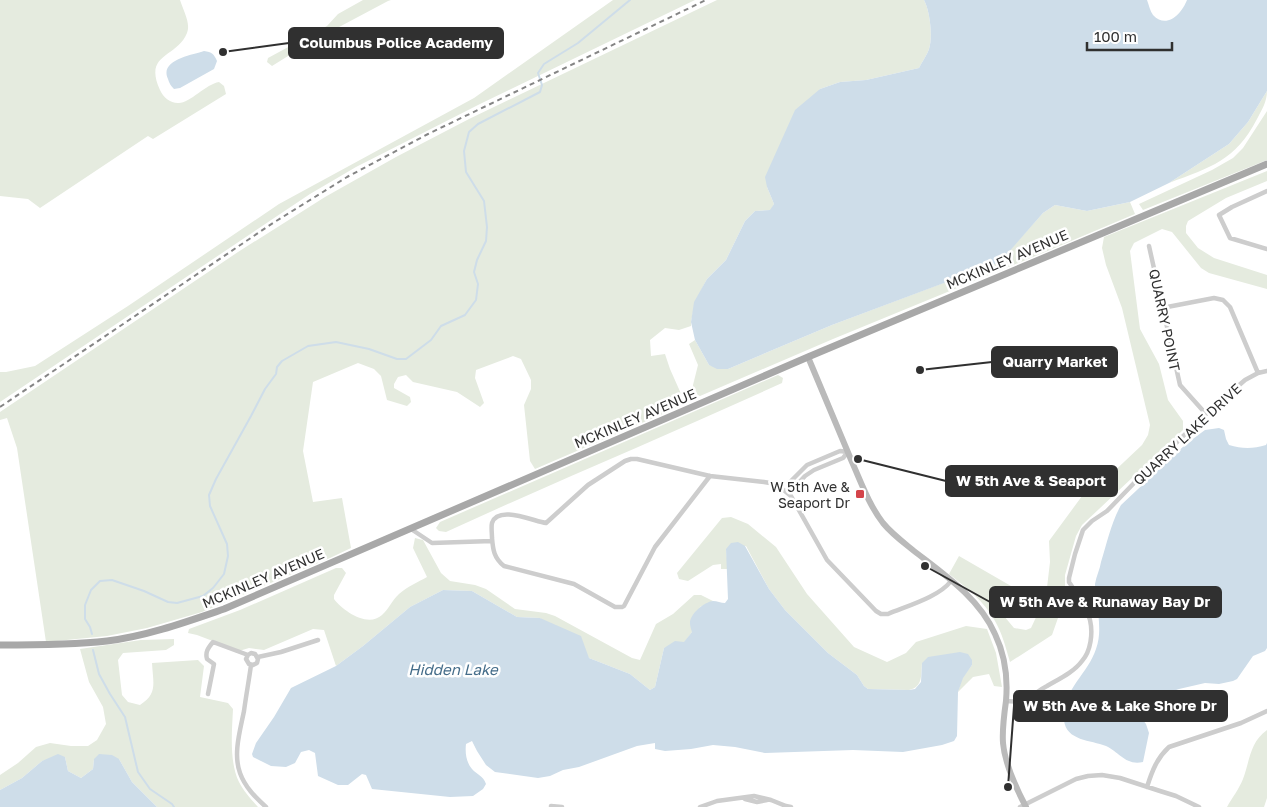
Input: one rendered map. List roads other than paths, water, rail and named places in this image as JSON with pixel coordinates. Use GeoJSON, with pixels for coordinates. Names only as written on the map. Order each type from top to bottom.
{"type":"FeatureCollection","features":[{"type":"Feature","properties":{"kind":"main road","name":"MCKINLEY AVENUE"},"geometry":{"type":"LineString","coordinates":[[0,645],[45,645],[108,640],[167,628],[224,609],[808,357],[1267,164]]}},
{"type":"Feature","properties":{"kind":"main road"},"geometry":{"type":"LineString","coordinates":[[808,357],[864,490],[884,524],[901,541],[960,588],[979,607],[995,634],[1003,655],[1007,684],[1003,745],[1014,782],[1024,806]]}},
{"type":"Feature","properties":{"kind":"street"},"geometry":{"type":"LineString","coordinates":[[1267,191],[1232,207],[1219,216],[1230,238],[1267,249]]}},
{"type":"Feature","properties":{"kind":"street","name":"QUARRY POINT"},"geometry":{"type":"LineString","coordinates":[[1149,246],[1180,385],[1206,414]]}},
{"type":"Feature","properties":{"kind":"street"},"geometry":{"type":"LineString","coordinates":[[1162,308],[1214,298],[1223,300],[1230,307],[1258,373]]}},
{"type":"Feature","properties":{"kind":"street","name":"QUARRY LAKE DRIVE"},"geometry":{"type":"LineString","coordinates":[[1006,701],[1025,702],[1083,661],[1091,639],[1090,621],[1086,609],[1069,582],[1069,578],[1083,530],[1107,511],[1206,414],[1245,380],[1258,373],[1267,371]]}},
{"type":"Feature","properties":{"kind":"street"},"geometry":{"type":"LineString","coordinates":[[848,452],[840,451],[807,465],[789,484],[788,490],[827,560],[876,611],[882,614],[888,614],[939,593],[951,581]]}},
{"type":"Feature","properties":{"kind":"street"},"geometry":{"type":"LineString","coordinates":[[710,476],[655,547],[622,608],[615,607],[574,584],[504,566],[496,559],[494,554],[492,522],[496,516],[503,514],[546,523],[588,485],[631,459],[710,476],[776,484],[788,490],[793,489],[805,476],[814,470],[843,458],[848,452]]}},
{"type":"Feature","properties":{"kind":"street"},"geometry":{"type":"LineString","coordinates":[[411,529],[432,543],[492,541]]}},
{"type":"Feature","properties":{"kind":"street"},"geometry":{"type":"LineString","coordinates":[[258,657],[318,640]]}},
{"type":"Feature","properties":{"kind":"street"},"geometry":{"type":"LineString","coordinates":[[208,694],[214,664],[207,659],[206,655],[212,642],[248,655],[253,653],[258,657]]}},
{"type":"Feature","properties":{"kind":"street"},"geometry":{"type":"LineString","coordinates":[[248,655],[247,661],[251,665]]}},
{"type":"Feature","properties":{"kind":"street"},"geometry":{"type":"LineString","coordinates":[[251,665],[257,663],[258,657]]}},
{"type":"Feature","properties":{"kind":"street"},"geometry":{"type":"LineString","coordinates":[[251,665],[237,759],[244,782],[256,798],[266,807]]}},
{"type":"Feature","properties":{"kind":"street"},"geometry":{"type":"LineString","coordinates":[[1147,787],[1156,762],[1169,747],[1241,723],[1267,711]]}},
{"type":"Feature","properties":{"kind":"street"},"geometry":{"type":"LineString","coordinates":[[1024,806],[1069,781],[1088,776],[1102,775],[1176,796],[1198,807]]}},
{"type":"Feature","properties":{"kind":"street"},"geometry":{"type":"LineString","coordinates":[[700,807],[717,801],[744,798],[757,802],[771,800],[791,807]]}},
{"type":"Feature","properties":{"kind":"street"},"geometry":{"type":"LineString","coordinates":[[551,806],[562,807]]}},
{"type":"Feature","properties":{"kind":"water"},"geometry":{"type":"Polygon","coordinates":[[[924,0],[1147,0],[1153,15],[1164,21],[1178,14],[1187,0],[1267,0],[1267,91],[1248,122],[1229,144],[1169,183],[1130,202],[1087,211],[1055,205],[1043,213],[1000,262],[832,325],[728,369],[717,369],[709,365],[695,340],[691,322],[694,302],[707,279],[726,260],[745,221],[755,211],[770,210],[774,204],[765,177],[795,110],[820,89],[840,82],[866,80],[919,68],[928,51],[931,38],[929,17],[924,0]]]}},
{"type":"Feature","properties":{"kind":"water"},"geometry":{"type":"Polygon","coordinates":[[[204,51],[211,53],[215,57],[217,61],[214,69],[180,88],[174,89],[166,73],[168,67],[178,59],[204,51]]]}},
{"type":"Feature","properties":{"kind":"water"},"geometry":{"type":"Polygon","coordinates":[[[1219,428],[1224,430],[1229,445],[1252,448],[1266,445],[1267,443],[1267,648],[1265,651],[1253,656],[1237,679],[1233,681],[1219,684],[1205,683],[1179,689],[1170,692],[1162,700],[1155,700],[1148,696],[1131,700],[1130,704],[1146,724],[1149,733],[1143,762],[1132,762],[1106,746],[1074,736],[1069,732],[1064,720],[1067,700],[1092,658],[1098,643],[1099,624],[1096,581],[1112,526],[1121,505],[1186,444],[1205,430],[1219,428]]]}},
{"type":"Feature","properties":{"kind":"water","name":"Hidden Lake"},"geometry":{"type":"Polygon","coordinates":[[[738,542],[745,546],[769,589],[785,610],[828,653],[857,675],[868,689],[915,689],[921,682],[922,663],[928,657],[960,652],[968,654],[972,660],[972,665],[963,678],[958,692],[957,736],[954,741],[903,752],[853,750],[765,753],[713,745],[665,751],[655,749],[655,743],[637,746],[579,767],[538,778],[495,772],[486,765],[472,741],[466,744],[467,760],[472,769],[482,777],[486,784],[483,789],[473,796],[450,797],[372,789],[366,775],[362,774],[348,785],[338,785],[318,776],[315,753],[309,750],[301,752],[295,763],[286,767],[271,766],[253,757],[252,754],[256,743],[291,688],[336,666],[410,607],[443,590],[472,591],[517,617],[540,618],[581,636],[589,658],[630,674],[650,690],[655,687],[664,648],[675,641],[684,642],[692,632],[690,623],[692,616],[702,606],[713,601],[725,603],[728,599],[726,549],[731,543],[738,542]]]}},
{"type":"Feature","properties":{"kind":"water"},"geometry":{"type":"Polygon","coordinates":[[[58,754],[65,757],[68,771],[81,778],[93,769],[94,759],[99,754],[112,755],[119,759],[132,782],[157,807],[0,807],[0,790],[22,778],[42,761],[58,754]]]}},
{"type":"Feature","properties":{"kind":"waterway"},"geometry":{"type":"LineString","coordinates":[[92,634],[85,619],[85,605],[91,590],[100,581],[112,580],[168,602],[177,603],[203,596],[213,588],[224,574],[228,556],[227,544],[210,506],[209,495],[265,389],[276,374],[277,367],[282,361],[308,346],[336,342],[369,349],[397,359],[406,359],[431,340],[441,326],[465,315],[476,300],[478,284],[474,272],[477,260],[486,241],[487,227],[484,201],[466,172],[464,151],[469,132],[478,124],[540,92],[542,85],[538,73],[544,64],[578,43],[630,0]]}},
{"type":"Feature","properties":{"kind":"waterway"},"geometry":{"type":"LineString","coordinates":[[93,650],[99,674],[125,717],[138,772],[150,789],[174,807]]}},
{"type":"Feature","properties":{"kind":"railway"},"geometry":{"type":"LineString","coordinates":[[0,407],[273,223],[347,177],[428,134],[706,0]]}},
{"type":"Feature","properties":{"kind":"place","name":"Columbus Police Academy"},"geometry":{"type":"Point","coordinates":[223,52]}},
{"type":"Feature","properties":{"kind":"place","name":"Quarry Market"},"geometry":{"type":"Point","coordinates":[920,370]}},
{"type":"Feature","properties":{"kind":"place","name":"W 5th Ave & Seaport"},"geometry":{"type":"Point","coordinates":[858,459]}},
{"type":"Feature","properties":{"kind":"place","name":"W 5th Ave & Seaport Dr"},"geometry":{"type":"Point","coordinates":[860,494]}},
{"type":"Feature","properties":{"kind":"place","name":"W 5th Ave & Runaway Bay Dr"},"geometry":{"type":"Point","coordinates":[925,566]}},
{"type":"Feature","properties":{"kind":"place","name":"W 5th Ave & Lake Shore Dr"},"geometry":{"type":"Point","coordinates":[1008,787]}}]}
